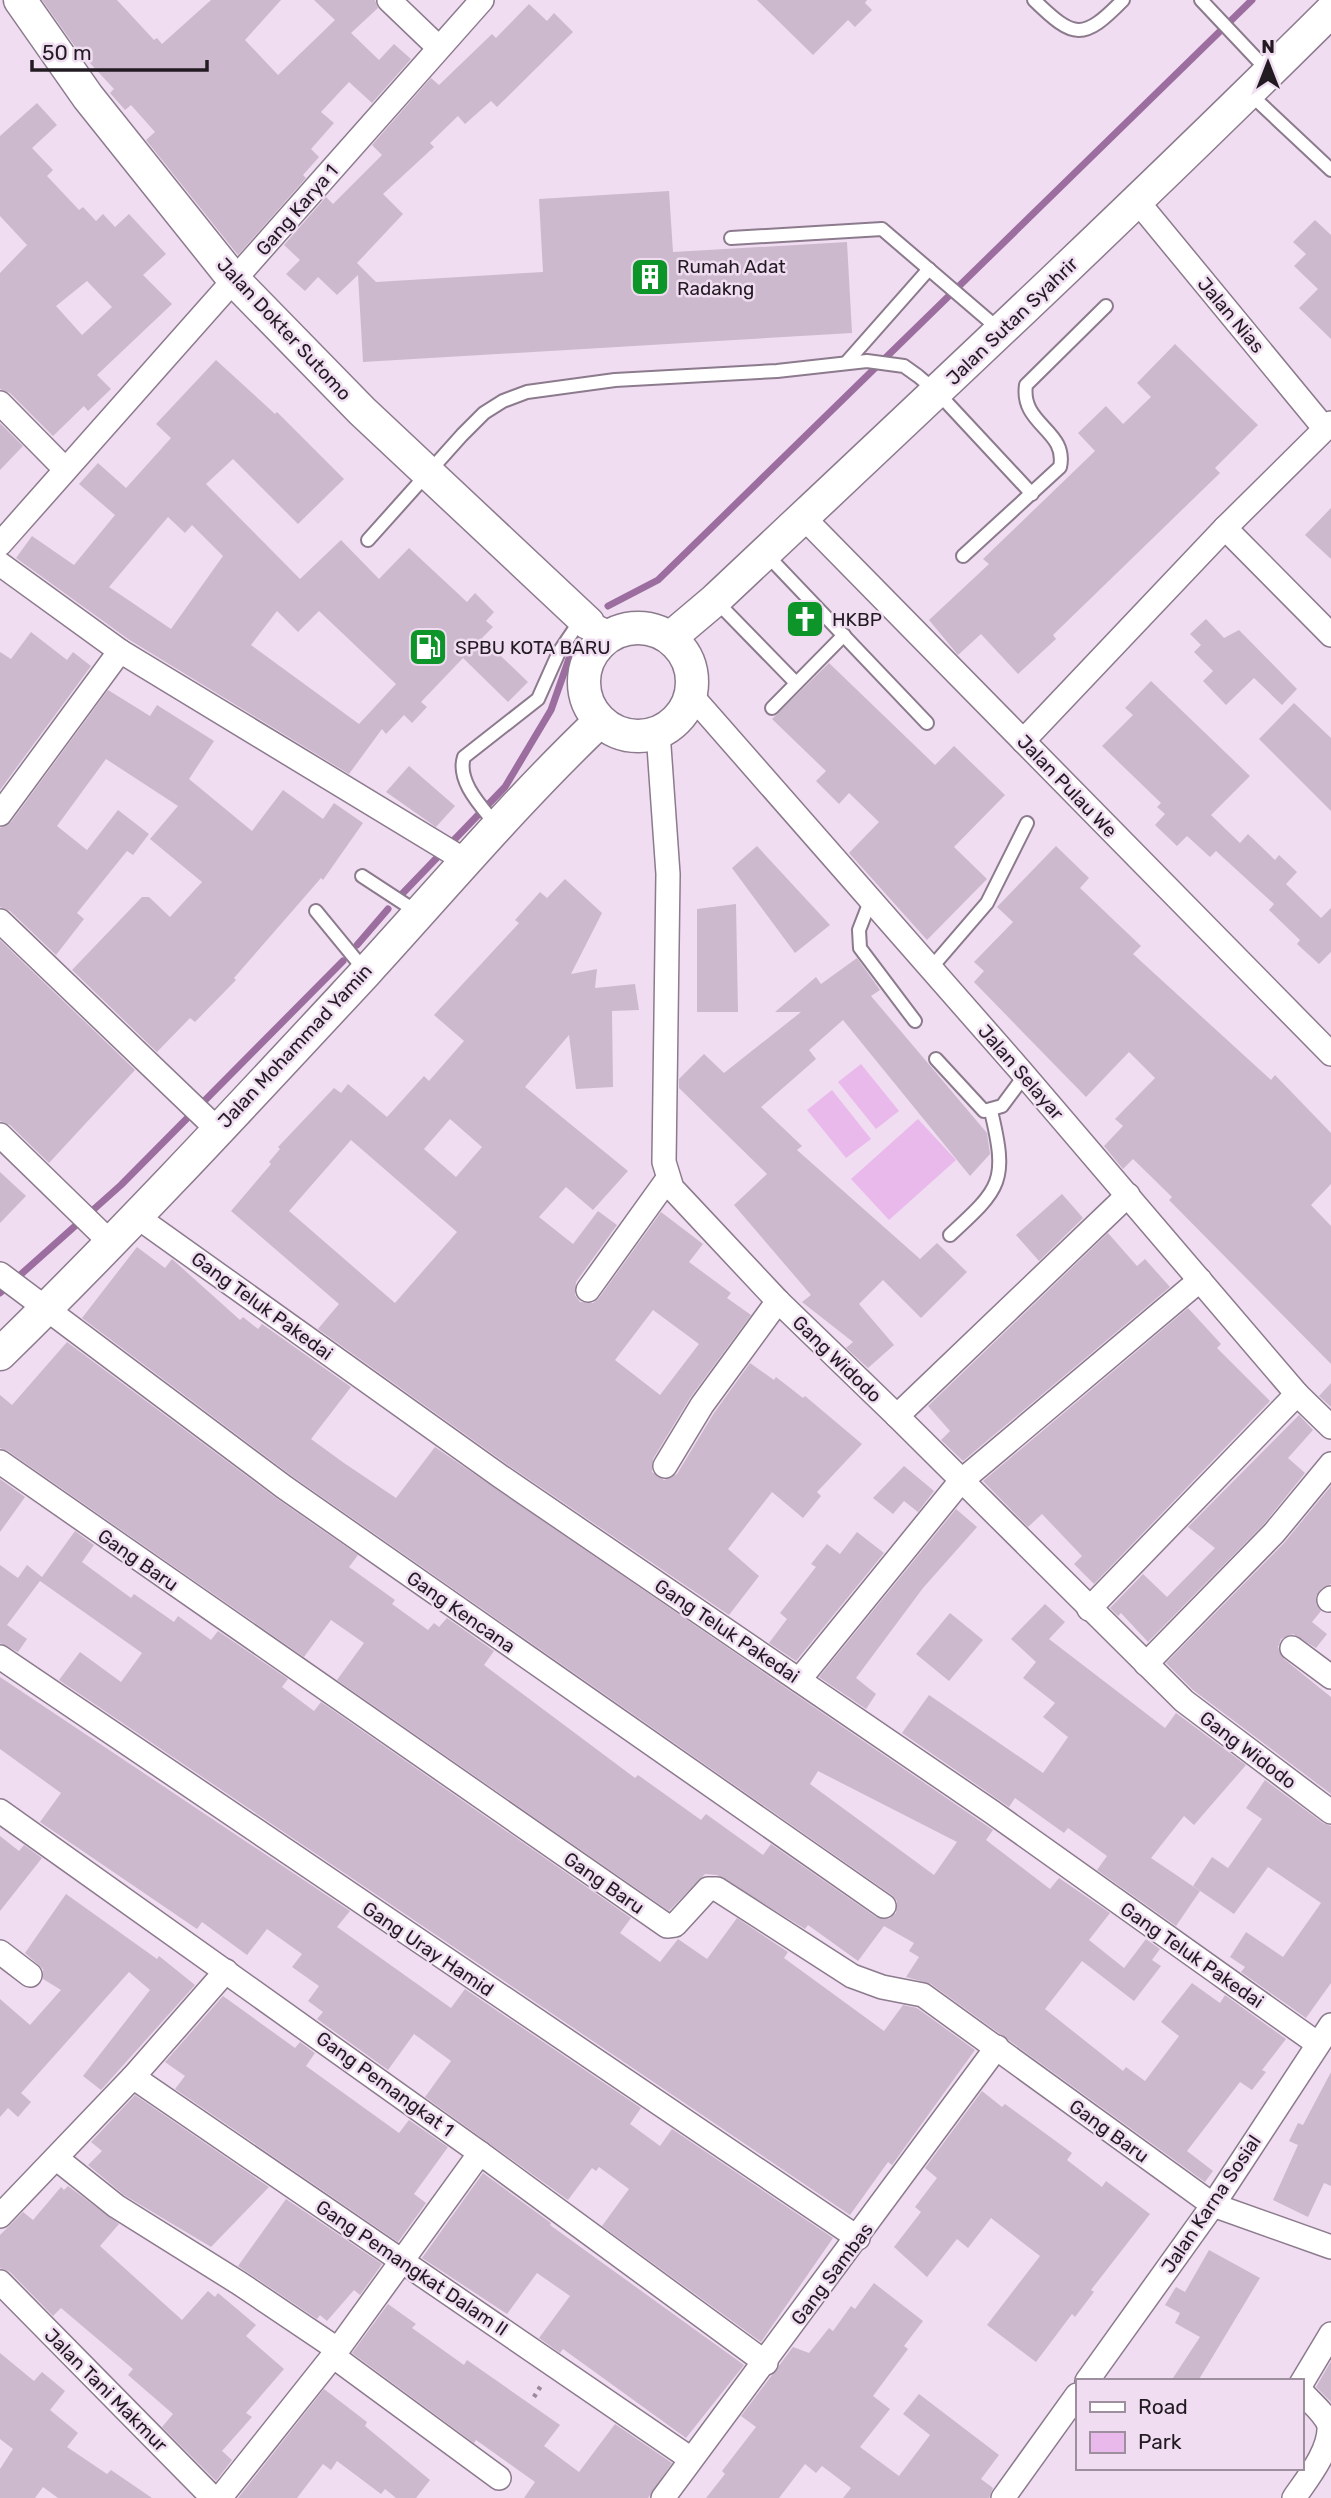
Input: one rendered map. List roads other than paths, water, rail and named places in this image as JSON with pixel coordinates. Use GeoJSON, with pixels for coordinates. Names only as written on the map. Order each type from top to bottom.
{"type":"FeatureCollection","features":[{"type":"Feature","properties":{"kind":"street","name":"Jalan Dokter Sutomo"},"geometry":{"type":"LineString","coordinates":[[20,0],[88,97],[235,281],[428,474],[595,630]]}},
{"type":"Feature","properties":{"kind":"street"},"geometry":{"type":"LineString","coordinates":[[389,0],[438,47]]}},
{"type":"Feature","properties":{"kind":"street","name":"Gang Karya 1"},"geometry":{"type":"LineString","coordinates":[[0,543],[482,0]]}},
{"type":"Feature","properties":{"kind":"street","name":"Jalan Sutan Syahrir"},"geometry":{"type":"LineString","coordinates":[[679,637],[1138,202],[1331,11]]}},
{"type":"Feature","properties":{"kind":"street","name":"Jalan Nias"},"geometry":{"type":"LineString","coordinates":[[1138,202],[1328,426]]}},
{"type":"Feature","properties":{"kind":"street"},"geometry":{"type":"LineString","coordinates":[[0,404],[65,469]]}},
{"type":"Feature","properties":{"kind":"street"},"geometry":{"type":"LineString","coordinates":[[1023,741],[1225,528],[1328,426]]}},
{"type":"Feature","properties":{"kind":"street","name":"Jalan Pulau We"},"geometry":{"type":"LineString","coordinates":[[803,517],[1331,1055]]}},
{"type":"Feature","properties":{"kind":"street"},"geometry":{"type":"LineString","coordinates":[[1225,528],[1331,635]]}},
{"type":"Feature","properties":{"kind":"street"},"geometry":{"type":"LineString","coordinates":[[0,564],[120,650],[465,861]]}},
{"type":"Feature","properties":{"kind":"street"},"geometry":{"type":"LineString","coordinates":[[641,629],[679,637],[690,663],[696,708],[656,742],[621,734],[593,723],[583,678],[595,630],[641,629]]}},
{"type":"Feature","properties":{"kind":"street"},"geometry":{"type":"LineString","coordinates":[[0,814],[120,650]]}},
{"type":"Feature","properties":{"kind":"street","name":"Jalan Selayar"},"geometry":{"type":"LineString","coordinates":[[696,708],[871,900],[1025,1075],[1297,1394],[1331,1427]]}},
{"type":"Feature","properties":{"kind":"street","name":"Jalan Mohammad Yamin"},"geometry":{"type":"LineString","coordinates":[[0,1353],[136,1216],[366,972],[496,826],[593,723]]}},
{"type":"Feature","properties":{"kind":"street"},"geometry":{"type":"LineString","coordinates":[[588,1290],[667,1180],[664,1162],[668,874],[656,742]]}},
{"type":"Feature","properties":{"kind":"street"},"geometry":{"type":"LineString","coordinates":[[0,921],[217,1129]]}},
{"type":"Feature","properties":{"kind":"street"},"geometry":{"type":"LineString","coordinates":[[0,1135],[109,1241]]}},
{"type":"Feature","properties":{"kind":"street","name":"Gang Widodo"},"geometry":{"type":"LineString","coordinates":[[667,1180],[680,1198],[778,1301],[1146,1664],[1207,1720],[1331,1812]]}},
{"type":"Feature","properties":{"kind":"street"},"geometry":{"type":"LineString","coordinates":[[897,1416],[1128,1195]]}},
{"type":"Feature","properties":{"kind":"street","name":"Gang Teluk Pakedai"},"geometry":{"type":"LineString","coordinates":[[136,1216],[500,1476],[1325,2035]]}},
{"type":"Feature","properties":{"kind":"street","name":"Gang Kencana"},"geometry":{"type":"LineString","coordinates":[[0,1274],[284,1487],[884,1906]]}},
{"type":"Feature","properties":{"kind":"street"},"geometry":{"type":"LineString","coordinates":[[799,1680],[960,1482],[1200,1280]]}},
{"type":"Feature","properties":{"kind":"street"},"geometry":{"type":"LineString","coordinates":[[666,1466],[702,1405],[778,1301]]}},
{"type":"Feature","properties":{"kind":"street"},"geometry":{"type":"LineString","coordinates":[[1089,1609],[1297,1394]]}},
{"type":"Feature","properties":{"kind":"street","name":"Gang Baru"},"geometry":{"type":"LineString","coordinates":[[0,1462],[667,1927],[675,1925],[708,1889],[717,1889],[852,1976],[882,1987],[923,1994],[1110,2133],[1213,2205],[1331,2247]]}},
{"type":"Feature","properties":{"kind":"street"},"geometry":{"type":"LineString","coordinates":[[1146,1664],[1274,1533],[1331,1464]]}},
{"type":"Feature","properties":{"kind":"street"},"geometry":{"type":"LineString","coordinates":[[1292,1648],[1331,1677]]}},
{"type":"Feature","properties":{"kind":"street","name":"Gang Uray Hamid"},"geometry":{"type":"LineString","coordinates":[[0,1657],[386,1921],[858,2238]]}},
{"type":"Feature","properties":{"kind":"street","name":"Gang Pemangkat 1"},"geometry":{"type":"LineString","coordinates":[[0,1811],[480,2153],[766,2362]]}},
{"type":"Feature","properties":{"kind":"street"},"geometry":{"type":"LineString","coordinates":[[0,1952],[30,1975]]}},
{"type":"Feature","properties":{"kind":"street"},"geometry":{"type":"LineString","coordinates":[[0,2216],[133,2077],[226,1971]]}},
{"type":"Feature","properties":{"kind":"street","name":"Jalan Karna Sosial"},"geometry":{"type":"LineString","coordinates":[[1088,2379],[1213,2205],[1325,2035]]}},
{"type":"Feature","properties":{"kind":"street","name":"Gang Sambas"},"geometry":{"type":"LineString","coordinates":[[663,2498],[997,2047]]}},
{"type":"Feature","properties":{"kind":"street","name":"Gang Pemangkat Dalam II"},"geometry":{"type":"LineString","coordinates":[[133,2077],[691,2459]]}},
{"type":"Feature","properties":{"kind":"street"},"geometry":{"type":"LineString","coordinates":[[220,2498],[335,2353],[480,2153]]}},
{"type":"Feature","properties":{"kind":"street"},"geometry":{"type":"LineString","coordinates":[[57,2158],[116,2206],[239,2283],[499,2478]]}},
{"type":"Feature","properties":{"kind":"street","name":"Jalan Tani Makmur"},"geometry":{"type":"LineString","coordinates":[[0,2282],[213,2498]]}},
{"type":"Feature","properties":{"kind":"street"},"geometry":{"type":"LineString","coordinates":[[1303,2381],[1331,2334]]}},
{"type":"Feature","properties":{"kind":"street"},"geometry":{"type":"LineString","coordinates":[[1294,2498],[1331,2440],[1329,2425],[1303,2393]]}},
{"type":"Feature","properties":{"kind":"street"},"geometry":{"type":"LineString","coordinates":[[1003,2498],[1076,2396]]}},
{"type":"Feature","properties":{"kind":"lane"},"geometry":{"type":"LineString","coordinates":[[1034,0],[1058,23],[1078,30],[1091,29],[1101,23],[1123,0]]}},
{"type":"Feature","properties":{"kind":"lane"},"geometry":{"type":"LineString","coordinates":[[1201,0],[1259,83],[1331,170]]}},
{"type":"Feature","properties":{"kind":"lane"},"geometry":{"type":"LineString","coordinates":[[731,238],[882,229],[1001,331]]}},
{"type":"Feature","properties":{"kind":"lane"},"geometry":{"type":"LineString","coordinates":[[846,363],[929,269]]}},
{"type":"Feature","properties":{"kind":"lane"},"geometry":{"type":"LineString","coordinates":[[963,556],[1058,471],[1062,459],[1054,437],[1027,408],[1026,385],[1106,306]]}},
{"type":"Feature","properties":{"kind":"lane"},"geometry":{"type":"LineString","coordinates":[[368,540],[484,413],[503,401],[527,392],[615,380],[777,371],[867,361],[904,366],[937,392],[1032,494]]}},
{"type":"Feature","properties":{"kind":"lane"},"geometry":{"type":"LineString","coordinates":[[765,553],[927,723]]}},
{"type":"Feature","properties":{"kind":"lane"},"geometry":{"type":"LineString","coordinates":[[715,600],[796,683]]}},
{"type":"Feature","properties":{"kind":"lane"},"geometry":{"type":"LineString","coordinates":[[496,826],[462,773],[464,757],[542,695],[559,652],[595,630]]}},
{"type":"Feature","properties":{"kind":"lane"},"geometry":{"type":"LineString","coordinates":[[772,708],[844,635]]}},
{"type":"Feature","properties":{"kind":"lane"},"geometry":{"type":"LineString","coordinates":[[931,968],[986,903],[1027,823]]}},
{"type":"Feature","properties":{"kind":"lane"},"geometry":{"type":"LineString","coordinates":[[362,876],[419,913]]}},
{"type":"Feature","properties":{"kind":"lane"},"geometry":{"type":"LineString","coordinates":[[871,900],[859,930],[860,948],[915,1021]]}},
{"type":"Feature","properties":{"kind":"lane"},"geometry":{"type":"LineString","coordinates":[[316,911],[366,972]]}},
{"type":"Feature","properties":{"kind":"lane"},"geometry":{"type":"LineString","coordinates":[[936,1059],[978,1107],[991,1111],[1002,1106],[1025,1075]]}},
{"type":"Feature","properties":{"kind":"lane"},"geometry":{"type":"LineString","coordinates":[[950,1235],[997,1187],[1000,1167],[991,1111]]}},
{"type":"Feature","properties":{"kind":"waterway"},"geometry":{"type":"LineString","coordinates":[[608,606],[658,580],[1252,0]]}},
{"type":"Feature","properties":{"kind":"waterway"},"geometry":{"type":"LineString","coordinates":[[402,894],[505,787],[551,710],[571,653]]}},
{"type":"Feature","properties":{"kind":"waterway"},"geometry":{"type":"LineString","coordinates":[[357,945],[388,909]]}},
{"type":"Feature","properties":{"kind":"waterway"},"geometry":{"type":"LineString","coordinates":[[0,1293],[121,1185],[343,961]]}},
{"type":"Feature","properties":{"kind":"place","name":"Rumah Adat Radakng"},"geometry":{"type":"Point","coordinates":[650,277]}},
{"type":"Feature","properties":{"kind":"place","name":"HKBP"},"geometry":{"type":"Point","coordinates":[805,619]}},
{"type":"Feature","properties":{"kind":"place","name":"SPBU KOTA BARU"},"geometry":{"type":"Point","coordinates":[428,647]}}]}
